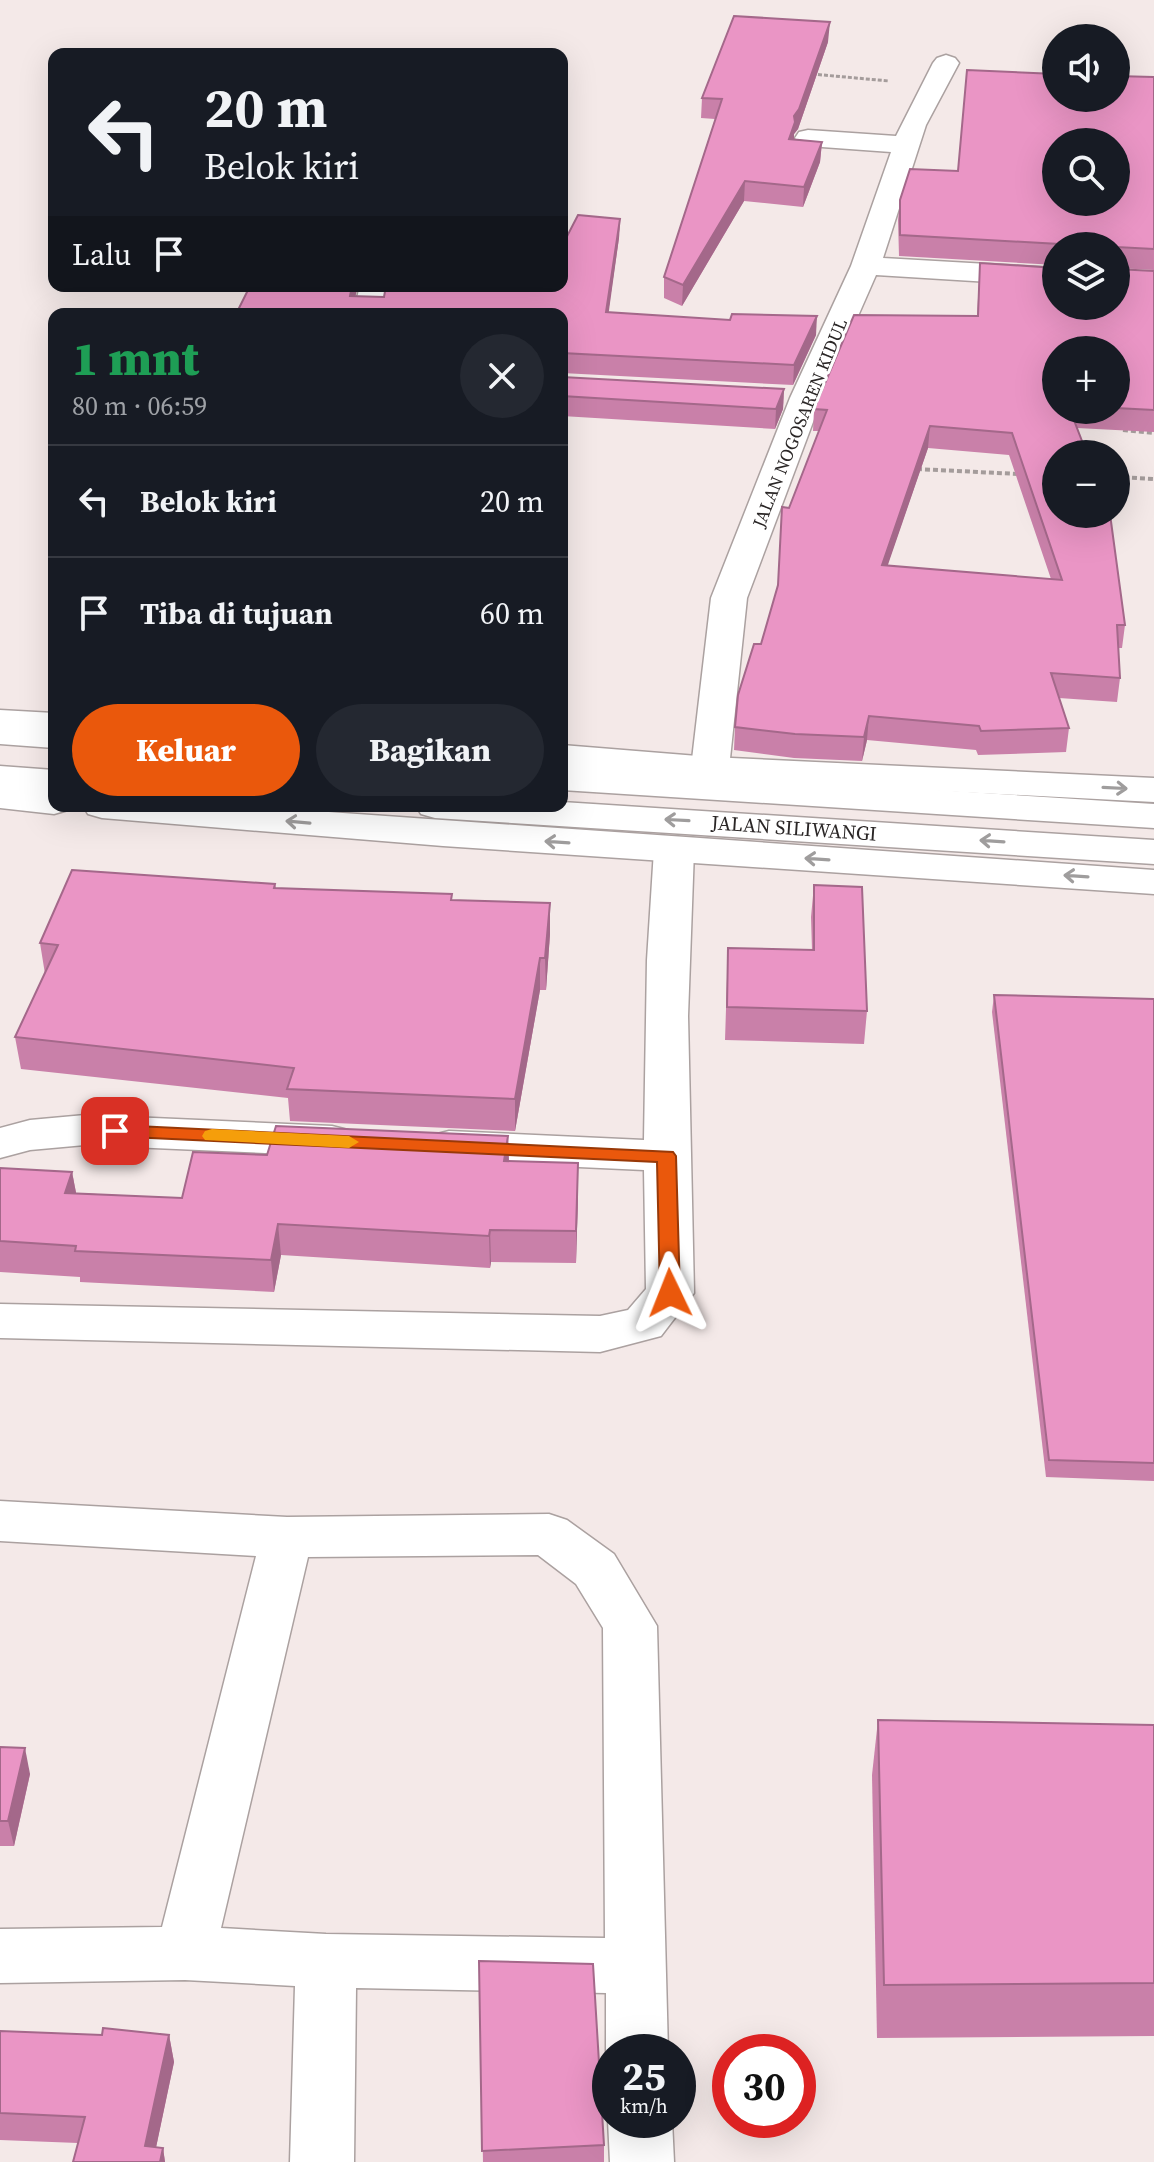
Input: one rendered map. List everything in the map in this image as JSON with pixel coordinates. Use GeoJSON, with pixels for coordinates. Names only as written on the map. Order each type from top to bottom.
{"type":"FeatureCollection","features":[{"type":"Feature","properties":{"kind":"main road","name":"JALAN NOGOSAREN KIDUL"},"geometry":{"type":"LineString","coordinates":[[710,768],[729,598],[791,397],[866,266],[913,125],[940,74]]}},
{"type":"Feature","properties":{"kind":"main road"},"geometry":{"type":"LineString","coordinates":[[808,138],[907,145]]}},
{"type":"Feature","properties":{"kind":"main road"},"geometry":{"type":"LineString","coordinates":[[866,266],[1042,276]]}},
{"type":"Feature","properties":{"kind":"main road"},"geometry":{"type":"LineString","coordinates":[[0,721],[48,724]]}},
{"type":"Feature","properties":{"kind":"main road"},"geometry":{"type":"LineString","coordinates":[[0,733],[48,737]]}},
{"type":"Feature","properties":{"kind":"main road"},"geometry":{"type":"LineString","coordinates":[[568,756],[710,768],[1154,790]]}},
{"type":"Feature","properties":{"kind":"main road"},"geometry":{"type":"LineString","coordinates":[[0,778],[48,782]]}},
{"type":"Feature","properties":{"kind":"main road","name":"JALAN SILIWANGI"},"geometry":{"type":"LineString","coordinates":[[568,778],[1154,816]]}},
{"type":"Feature","properties":{"kind":"main road"},"geometry":{"type":"LineString","coordinates":[[0,796],[48,801]]}},
{"type":"Feature","properties":{"kind":"main road"},"geometry":{"type":"LineString","coordinates":[[180,812],[674,850],[1154,882]]}},
{"type":"Feature","properties":{"kind":"main road","name":"JALAN SILIWANGI"},"geometry":{"type":"LineString","coordinates":[[529,812],[1154,852]]}},
{"type":"Feature","properties":{"kind":"main road"},"geometry":{"type":"LineString","coordinates":[[0,1321],[600,1334],[644,1324],[670,1293],[668,939],[674,850]]}},
{"type":"Feature","properties":{"kind":"main road"},"geometry":{"type":"LineString","coordinates":[[0,1143],[30,1135],[85,1130],[368,1143]]}},
{"type":"Feature","properties":{"kind":"main road"},"geometry":{"type":"LineString","coordinates":[[415,1145],[667,1156]]}},
{"type":"Feature","properties":{"kind":"main road"},"geometry":{"type":"LineString","coordinates":[[0,1521],[287,1537],[549,1534],[595,1569],[630,1626],[636,2034]]}},
{"type":"Feature","properties":{"kind":"main road"},"geometry":{"type":"LineString","coordinates":[[185,1953],[287,1537]]}},
{"type":"Feature","properties":{"kind":"main road"},"geometry":{"type":"LineString","coordinates":[[0,1956],[185,1953],[326,1961],[634,1966]]}},
{"type":"Feature","properties":{"kind":"main road"},"geometry":{"type":"LineString","coordinates":[[322,2162],[326,1961]]}},
{"type":"Feature","properties":{"kind":"main road"},"geometry":{"type":"LineString","coordinates":[[641,2138],[642,2162]]}},
{"type":"Feature","properties":{"kind":"path"},"geometry":{"type":"LineString","coordinates":[[812,74],[940,74]]}},
{"type":"Feature","properties":{"kind":"path"},"geometry":{"type":"LineString","coordinates":[[1119,429],[1154,433]]}},
{"type":"Feature","properties":{"kind":"path"},"geometry":{"type":"LineString","coordinates":[[911,469],[1028,474]]}},
{"type":"Feature","properties":{"kind":"path"},"geometry":{"type":"LineString","coordinates":[[1130,478],[1154,479]]}},
{"type":"Feature","properties":{"kind":"building"},"geometry":{"type":"Polygon","coordinates":[[[734,16],[830,22],[794,116],[789,139],[822,142],[804,187],[745,181],[683,285],[664,277],[722,99],[702,98],[734,16]]]}},
{"type":"Feature","properties":{"kind":"building"},"geometry":{"type":"Polygon","coordinates":[[[967,70],[1042,73],[1042,112],[1130,112],[1130,76],[1154,77],[1154,249],[1130,248],[1130,232],[1042,232],[1042,243],[900,235],[900,200],[910,169],[958,171],[967,70]]]}},
{"type":"Feature","properties":{"kind":"building"},"geometry":{"type":"Polygon","coordinates":[[[578,215],[620,219],[606,312],[730,320],[732,314],[817,316],[794,365],[568,353],[568,308],[239,308],[247,292],[351,292],[350,296],[384,297],[385,292],[568,292],[568,234],[578,215]]]}},
{"type":"Feature","properties":{"kind":"building"},"geometry":{"type":"Polygon","coordinates":[[[980,263],[1042,267],[1042,320],[1130,320],[1130,270],[1154,271],[1154,410],[1130,409],[1130,336],[1042,336],[1042,424],[1075,424],[1082,440],[1042,440],[1042,521],[1012,433],[930,426],[882,565],[1062,580],[1044,528],[1112,528],[1125,625],[1117,625],[1120,678],[1051,673],[1069,728],[981,731],[979,726],[869,716],[864,737],[735,727],[738,695],[754,644],[761,644],[778,585],[782,507],[789,508],[827,410],[814,409],[854,315],[978,316],[980,263]]]}},
{"type":"Feature","properties":{"kind":"building"},"geometry":{"type":"Polygon","coordinates":[[[568,377],[784,389],[776,409],[568,396],[568,377]]]}},
{"type":"Feature","properties":{"kind":"building"},"geometry":{"type":"Polygon","coordinates":[[[72,870],[275,884],[274,888],[452,894],[451,900],[550,903],[545,958],[540,958],[515,1099],[287,1089],[294,1068],[15,1037],[58,945],[40,943],[72,870]]]}},
{"type":"Feature","properties":{"kind":"building"},"geometry":{"type":"Polygon","coordinates":[[[814,885],[862,887],[867,1011],[727,1007],[728,948],[814,950],[814,885]]]}},
{"type":"Feature","properties":{"kind":"building"},"geometry":{"type":"Polygon","coordinates":[[[994,995],[1154,999],[1154,1463],[1049,1460],[994,995]]]}},
{"type":"Feature","properties":{"kind":"building"},"geometry":{"type":"Polygon","coordinates":[[[276,1126],[508,1136],[504,1161],[578,1163],[576,1231],[490,1230],[489,1236],[278,1224],[271,1260],[75,1251],[76,1246],[0,1241],[0,1168],[72,1172],[65,1193],[182,1198],[193,1152],[267,1155],[276,1126]]]}},
{"type":"Feature","properties":{"kind":"building"},"geometry":{"type":"Polygon","coordinates":[[[878,1720],[1154,1725],[1154,1983],[884,1985],[878,1720]]]}},
{"type":"Feature","properties":{"kind":"building"},"geometry":{"type":"Polygon","coordinates":[[[0,1747],[25,1748],[8,1821],[0,1821],[0,1747]]]}},
{"type":"Feature","properties":{"kind":"building"},"geometry":{"type":"Polygon","coordinates":[[[479,1961],[593,1964],[597,2034],[592,2034],[592,2138],[604,2138],[604,2145],[482,2151],[479,1961]]]}},
{"type":"Feature","properties":{"kind":"building"},"geometry":{"type":"Polygon","coordinates":[[[103,2028],[169,2035],[145,2146],[163,2148],[160,2162],[73,2162],[85,2117],[0,2113],[0,2031],[102,2035],[103,2028]]]}},
{"type":"Feature","properties":{"kind":"slow traffic"},"geometry":{"type":"LineString","coordinates":[[212,1136],[349,1142]]}},
{"type":"Feature","properties":{"kind":"route"},"geometry":{"type":"LineString","coordinates":[[115,1131],[667,1156],[670,1293]]}}]}
